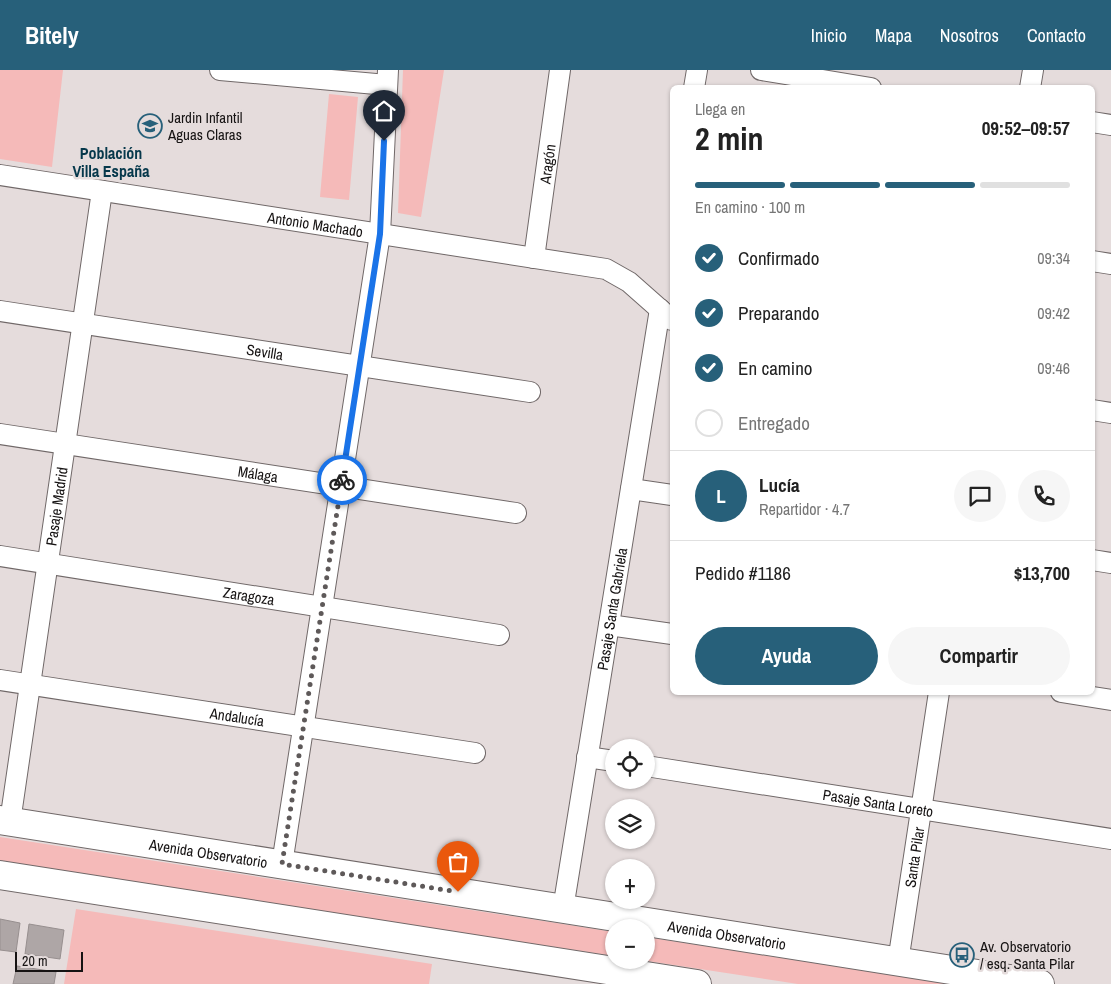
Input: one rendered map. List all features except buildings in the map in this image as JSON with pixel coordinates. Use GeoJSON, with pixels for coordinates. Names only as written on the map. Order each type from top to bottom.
{"type":"FeatureCollection","features":[{"type":"Feature","properties":{"kind":"main road","name":"Avenida Observatorio"},"geometry":{"type":"LineString","coordinates":[[5,821],[1040,984]]}},
{"type":"Feature","properties":{"kind":"main road"},"geometry":{"type":"LineString","coordinates":[[0,875],[697,984]]}},
{"type":"Feature","properties":{"kind":"street"},"geometry":{"type":"LineString","coordinates":[[220,70],[387,78],[380,234],[282,864]]}},
{"type":"Feature","properties":{"kind":"street","name":"Aragón"},"geometry":{"type":"LineString","coordinates":[[534,258],[560,70]]}},
{"type":"Feature","properties":{"kind":"street"},"geometry":{"type":"LineString","coordinates":[[694,85],[697,70]]}},
{"type":"Feature","properties":{"kind":"street"},"geometry":{"type":"LineString","coordinates":[[761,70],[853,85]]}},
{"type":"Feature","properties":{"kind":"street"},"geometry":{"type":"LineString","coordinates":[[1030,85],[1033,70]]}},
{"type":"Feature","properties":{"kind":"street"},"geometry":{"type":"LineString","coordinates":[[1095,122],[1111,125]]}},
{"type":"Feature","properties":{"kind":"street","name":"Antonio Machado"},"geometry":{"type":"LineString","coordinates":[[0,175],[597,268],[615,273],[629,282],[666,315]]}},
{"type":"Feature","properties":{"kind":"street","name":"Pasaje Madrid"},"geometry":{"type":"LineString","coordinates":[[5,821],[30,685],[102,191]]}},
{"type":"Feature","properties":{"kind":"street"},"geometry":{"type":"LineString","coordinates":[[1095,262],[1111,264]]}},
{"type":"Feature","properties":{"kind":"street","name":"Sevilla"},"geometry":{"type":"LineString","coordinates":[[0,310],[530,392]]}},
{"type":"Feature","properties":{"kind":"street","name":"Pasaje Santa Gabriela"},"geometry":{"type":"LineString","coordinates":[[563,909],[631,489],[666,315]]}},
{"type":"Feature","properties":{"kind":"street"},"geometry":{"type":"LineString","coordinates":[[1095,410],[1111,413]]}},
{"type":"Feature","properties":{"kind":"street","name":"Málaga"},"geometry":{"type":"LineString","coordinates":[[0,434],[516,513]]}},
{"type":"Feature","properties":{"kind":"street"},"geometry":{"type":"LineString","coordinates":[[631,489],[670,495]]}},
{"type":"Feature","properties":{"kind":"street","name":"Zaragoza"},"geometry":{"type":"LineString","coordinates":[[0,556],[499,635]]}},
{"type":"Feature","properties":{"kind":"street"},"geometry":{"type":"LineString","coordinates":[[1095,560],[1111,563]]}},
{"type":"Feature","properties":{"kind":"street"},"geometry":{"type":"LineString","coordinates":[[609,625],[670,634]]}},
{"type":"Feature","properties":{"kind":"street","name":"Andalucía"},"geometry":{"type":"LineString","coordinates":[[0,680],[475,753]]}},
{"type":"Feature","properties":{"kind":"street","name":"Santa Pilar"},"geometry":{"type":"LineString","coordinates":[[898,962],[939,695]]}},
{"type":"Feature","properties":{"kind":"street"},"geometry":{"type":"LineString","coordinates":[[1080,695],[1111,700]]}},
{"type":"Feature","properties":{"kind":"street"},"geometry":{"type":"LineString","coordinates":[[588,757],[605,760]]}},
{"type":"Feature","properties":{"kind":"street","name":"Pasaje Santa Loreto"},"geometry":{"type":"LineString","coordinates":[[655,767],[1111,839]]}},
{"type":"Feature","properties":{"kind":"shaded area"},"geometry":{"type":"Polygon","coordinates":[[[0,70],[63,70],[52,167],[0,159],[0,70]]]}},
{"type":"Feature","properties":{"kind":"shaded area"},"geometry":{"type":"Polygon","coordinates":[[[403,70],[444,70],[421,217],[398,213],[403,70]]]}},
{"type":"Feature","properties":{"kind":"shaded area"},"geometry":{"type":"Polygon","coordinates":[[[329,94],[358,97],[349,200],[320,197],[329,94]]]}},
{"type":"Feature","properties":{"kind":"shaded area"},"geometry":{"type":"Polygon","coordinates":[[[0,837],[605,931],[605,955],[0,863],[0,837]]]}},
{"type":"Feature","properties":{"kind":"shaded area"},"geometry":{"type":"Polygon","coordinates":[[[76,909],[432,964],[429,984],[64,984],[76,909]]]}},
{"type":"Feature","properties":{"kind":"shaded area"},"geometry":{"type":"Polygon","coordinates":[[[655,938],[949,984],[798,984],[655,962],[655,938]]]}},
{"type":"Feature","properties":{"kind":"way so far"},"geometry":{"type":"LineString","coordinates":[[342,480],[282,864],[458,892]]}},
{"type":"Feature","properties":{"kind":"place","name":"Jardin Infantil Aguas Claras"},"geometry":{"type":"Point","coordinates":[150,126]}},
{"type":"Feature","properties":{"kind":"place","name":"Av. Observatorio / esq. Santa Pilar"},"geometry":{"type":"Point","coordinates":[962,955]}},
{"type":"Feature","properties":{"kind":"district","name":"Población Villa España"},"geometry":{"type":"Point","coordinates":[111,162]}},
{"type":"Feature","properties":{"kind":"route"},"geometry":{"type":"LineString","coordinates":[[342,480],[380,234],[384,141]]}}]}
